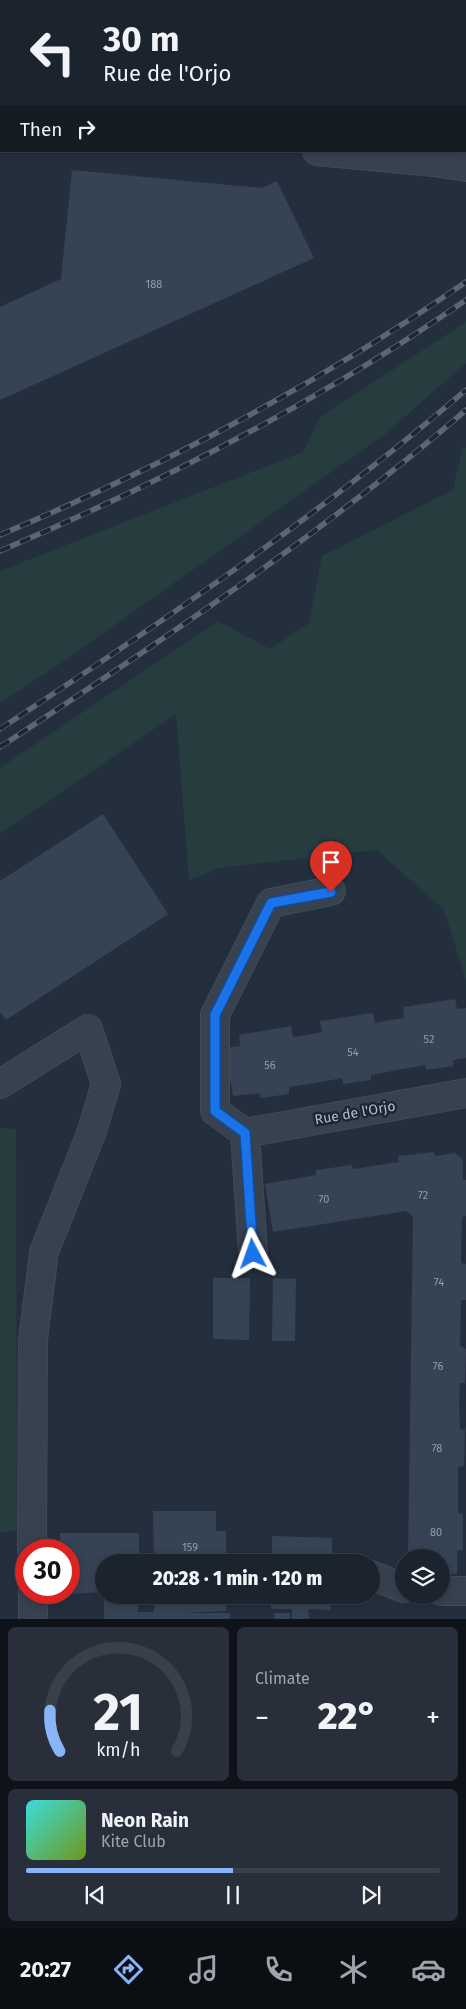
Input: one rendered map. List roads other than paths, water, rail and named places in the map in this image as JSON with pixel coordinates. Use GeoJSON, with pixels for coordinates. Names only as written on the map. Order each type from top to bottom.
{"type":"FeatureCollection","features":[{"type":"Feature","properties":{"kind":"street"},"geometry":{"type":"LineString","coordinates":[[328,152],[434,162],[466,167]]}},
{"type":"Feature","properties":{"kind":"street"},"geometry":{"type":"LineString","coordinates":[[253,1254],[245,1133],[215,1111],[215,1015],[271,903],[331,892]]}},
{"type":"Feature","properties":{"kind":"street"},"geometry":{"type":"LineString","coordinates":[[0,1084],[88,1029],[106,1084],[92,1131],[44,1252],[34,1340],[32,1539]]}},
{"type":"Feature","properties":{"kind":"street","name":"Rue de l'Orjo"},"geometry":{"type":"LineString","coordinates":[[245,1133],[466,1093]]}},
{"type":"Feature","properties":{"kind":"street"},"geometry":{"type":"LineString","coordinates":[[380,1579],[395,1584]]}},
{"type":"Feature","properties":{"kind":"street"},"geometry":{"type":"LineString","coordinates":[[450,1591],[466,1591]]}},
{"type":"Feature","properties":{"kind":"street"},"geometry":{"type":"LineString","coordinates":[[33,1604],[33,1619]]}},
{"type":"Feature","properties":{"kind":"railway"},"geometry":{"type":"LineString","coordinates":[[0,535],[121,481],[240,420],[355,354],[466,282]]}},
{"type":"Feature","properties":{"kind":"railway"},"geometry":{"type":"LineString","coordinates":[[0,551],[121,497],[239,438],[355,372],[466,300]]}},
{"type":"Feature","properties":{"kind":"railway"},"geometry":{"type":"LineString","coordinates":[[0,729],[239,567],[354,481],[466,390]]}},
{"type":"Feature","properties":{"kind":"railway"},"geometry":{"type":"LineString","coordinates":[[0,747],[120,668],[239,586],[355,501],[466,410]]}}]}
